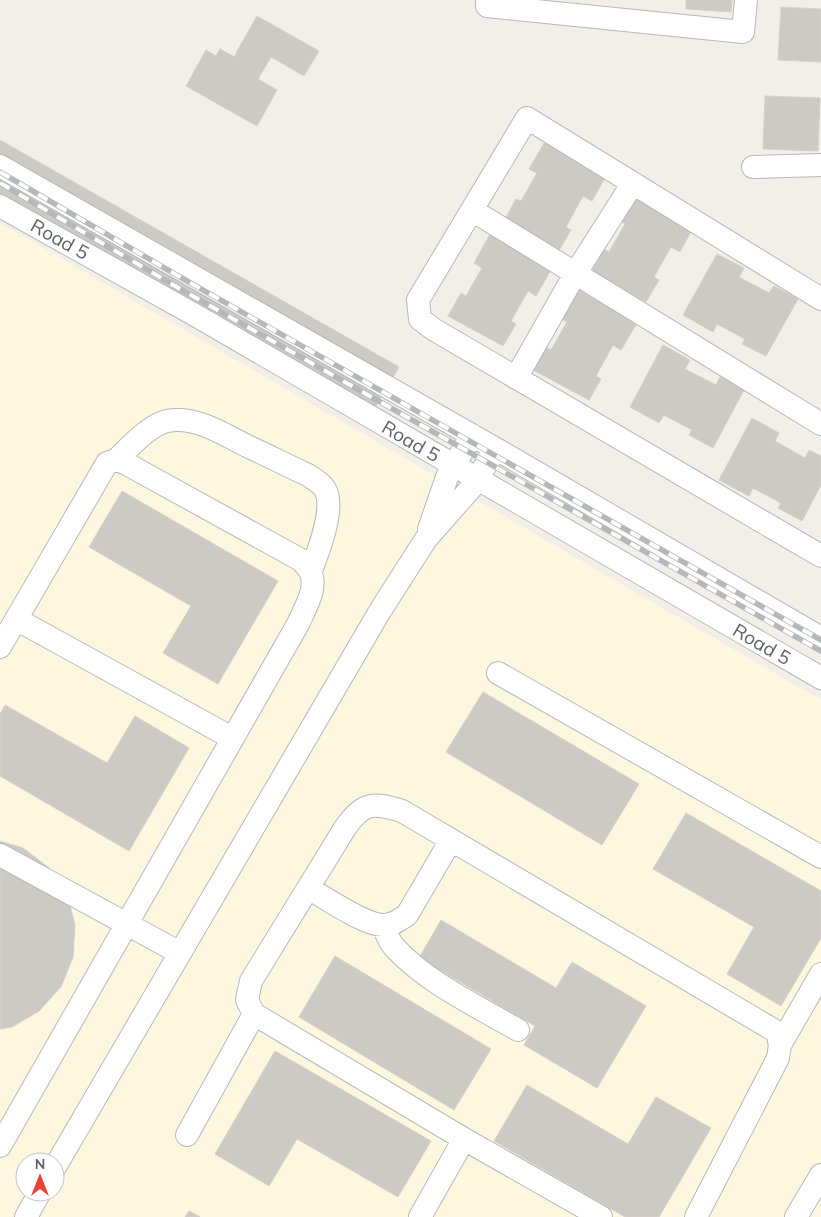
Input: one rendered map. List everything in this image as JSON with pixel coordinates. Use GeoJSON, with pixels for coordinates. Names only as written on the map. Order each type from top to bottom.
{"type":"FeatureCollection","features":[{"type":"Feature","properties":{"kind":"street"},"geometry":{"type":"LineString","coordinates":[[487,0],[487,6],[743,32],[746,0]]}},
{"type":"Feature","properties":{"kind":"street"},"geometry":{"type":"LineString","coordinates":[[818,548],[516,378],[433,329],[420,319],[418,300],[527,118],[821,299]]}},
{"type":"Feature","properties":{"kind":"street"},"geometry":{"type":"LineString","coordinates":[[753,167],[821,165]]}},
{"type":"Feature","properties":{"kind":"street","name":"Road 5"},"geometry":{"type":"LineString","coordinates":[[0,166],[472,435],[821,638]]}},
{"type":"Feature","properties":{"kind":"street"},"geometry":{"type":"LineString","coordinates":[[516,378],[575,274],[633,183]]}},
{"type":"Feature","properties":{"kind":"street","name":"Road 5"},"geometry":{"type":"LineString","coordinates":[[0,206],[195,315],[821,678]]}},
{"type":"Feature","properties":{"kind":"street"},"geometry":{"type":"LineString","coordinates":[[472,210],[821,424]]}},
{"type":"Feature","properties":{"kind":"street"},"geometry":{"type":"LineString","coordinates":[[0,647],[107,463],[116,460],[136,440],[166,421],[188,421],[208,427],[308,475],[321,484],[327,493],[326,523],[311,571],[313,584],[308,603],[298,624],[0,1146]]}},
{"type":"Feature","properties":{"kind":"street"},"geometry":{"type":"LineString","coordinates":[[426,539],[447,478],[472,435]]}},
{"type":"Feature","properties":{"kind":"street"},"geometry":{"type":"LineString","coordinates":[[64,1152],[380,611],[426,539],[471,488],[496,449]]}},
{"type":"Feature","properties":{"kind":"street"},"geometry":{"type":"LineString","coordinates":[[116,460],[126,463],[300,560],[311,571]]}},
{"type":"Feature","properties":{"kind":"street"},"geometry":{"type":"LineString","coordinates":[[16,619],[232,738]]}},
{"type":"Feature","properties":{"kind":"street"},"geometry":{"type":"LineString","coordinates":[[498,673],[821,857]]}},
{"type":"Feature","properties":{"kind":"street"},"geometry":{"type":"LineString","coordinates":[[600,1217],[464,1139],[254,1014],[247,1000],[251,981],[354,815],[364,807],[380,804],[402,811],[767,1025],[777,1032],[780,1045]]}},
{"type":"Feature","properties":{"kind":"street"},"geometry":{"type":"LineString","coordinates":[[308,888],[369,922],[383,926],[396,923],[407,915],[451,840]]}},
{"type":"Feature","properties":{"kind":"street"},"geometry":{"type":"LineString","coordinates":[[0,855],[180,954]]}},
{"type":"Feature","properties":{"kind":"street"},"geometry":{"type":"LineString","coordinates":[[383,926],[387,937],[395,948],[414,966],[443,986],[518,1030]]}},
{"type":"Feature","properties":{"kind":"street"},"geometry":{"type":"LineString","coordinates":[[696,1217],[778,1058],[780,1045],[821,974]]}},
{"type":"Feature","properties":{"kind":"street"},"geometry":{"type":"LineString","coordinates":[[187,1135],[254,1014]]}},
{"type":"Feature","properties":{"kind":"street"},"geometry":{"type":"LineString","coordinates":[[420,1217],[464,1139]]}},
{"type":"Feature","properties":{"kind":"street"},"geometry":{"type":"LineString","coordinates":[[796,1217],[821,1175]]}},
{"type":"Feature","properties":{"kind":"street"},"geometry":{"type":"LineString","coordinates":[[26,1217],[34,1202]]}},
{"type":"Feature","properties":{"kind":"shaded area"},"geometry":{"type":"Polygon","coordinates":[[[0,223],[821,700],[821,1217],[0,1217],[0,223]]]}},
{"type":"Feature","properties":{"kind":"building"},"geometry":{"type":"Polygon","coordinates":[[[686,0],[732,0],[731,12],[686,9],[686,0]]]}},
{"type":"Feature","properties":{"kind":"building"},"geometry":{"type":"Polygon","coordinates":[[[781,7],[821,9],[821,62],[778,60],[781,7]]]}},
{"type":"Feature","properties":{"kind":"building"},"geometry":{"type":"Polygon","coordinates":[[[257,16],[319,51],[304,76],[271,57],[258,79],[277,90],[257,126],[186,86],[206,50],[216,56],[220,49],[235,57],[257,16]]]}},
{"type":"Feature","properties":{"kind":"building"},"geometry":{"type":"Polygon","coordinates":[[[765,96],[820,98],[818,151],[763,149],[765,96]]]}},
{"type":"Feature","properties":{"kind":"building"},"geometry":{"type":"Polygon","coordinates":[[[0,140],[399,367],[365,425],[0,217],[0,140]]]}},
{"type":"Feature","properties":{"kind":"building"},"geometry":{"type":"Polygon","coordinates":[[[546,140],[607,174],[592,201],[583,196],[566,227],[571,230],[558,252],[504,221],[516,199],[521,201],[537,173],[529,169],[546,140]]]}},
{"type":"Feature","properties":{"kind":"building"},"geometry":{"type":"Polygon","coordinates":[[[634,190],[695,224],[680,252],[671,247],[654,277],[659,280],[646,302],[592,271],[604,249],[609,252],[625,224],[617,219],[634,190]]]}},
{"type":"Feature","properties":{"kind":"building"},"geometry":{"type":"Polygon","coordinates":[[[490,234],[552,268],[536,296],[528,291],[511,321],[516,324],[503,346],[448,316],[461,293],[466,296],[482,268],[474,263],[490,234]]]}},
{"type":"Feature","properties":{"kind":"building"},"geometry":{"type":"Polygon","coordinates":[[[717,254],[744,268],[739,277],[769,293],[774,286],[798,299],[766,356],[742,344],[745,339],[717,324],[713,332],[683,315],[717,254]]]}},
{"type":"Feature","properties":{"kind":"building"},"geometry":{"type":"Polygon","coordinates":[[[575,288],[637,323],[621,350],[613,345],[596,376],[601,379],[589,400],[533,370],[546,347],[551,350],[567,322],[559,318],[575,288]]]}},
{"type":"Feature","properties":{"kind":"building"},"geometry":{"type":"Polygon","coordinates":[[[663,345],[690,360],[685,369],[716,385],[720,377],[744,390],[713,448],[689,435],[692,430],[664,415],[659,423],[630,407],[663,345]]]}},
{"type":"Feature","properties":{"kind":"building"},"geometry":{"type":"Polygon","coordinates":[[[752,418],[779,433],[775,441],[805,458],[809,450],[821,456],[821,485],[802,521],[778,508],[781,503],[753,488],[749,496],[719,480],[752,418]]]}},
{"type":"Feature","properties":{"kind":"building"},"geometry":{"type":"Polygon","coordinates":[[[122,491],[278,581],[218,684],[163,653],[191,606],[89,547],[122,491]]]}},
{"type":"Feature","properties":{"kind":"building"},"geometry":{"type":"Polygon","coordinates":[[[483,692],[639,784],[602,845],[446,752],[483,692]]]}},
{"type":"Feature","properties":{"kind":"building"},"geometry":{"type":"Polygon","coordinates":[[[5,705],[107,763],[135,716],[189,748],[129,851],[0,776],[0,714],[5,705]]]}},
{"type":"Feature","properties":{"kind":"building"},"geometry":{"type":"Polygon","coordinates":[[[686,813],[821,891],[821,938],[781,1006],[727,974],[754,927],[653,869],[686,813]]]}},
{"type":"Feature","properties":{"kind":"building"},"geometry":{"type":"Polygon","coordinates":[[[0,841],[23,848],[48,867],[67,894],[75,925],[73,957],[61,987],[39,1011],[12,1027],[0,1029],[0,841]]]}},
{"type":"Feature","properties":{"kind":"building"},"geometry":{"type":"Polygon","coordinates":[[[441,920],[556,988],[572,962],[646,1006],[597,1088],[524,1045],[535,1026],[419,958],[441,920]]]}},
{"type":"Feature","properties":{"kind":"building"},"geometry":{"type":"Polygon","coordinates":[[[335,956],[491,1049],[454,1110],[299,1017],[335,956]]]}},
{"type":"Feature","properties":{"kind":"building"},"geometry":{"type":"Polygon","coordinates":[[[275,1051],[431,1141],[398,1197],[297,1139],[269,1186],[215,1154],[275,1051]]]}},
{"type":"Feature","properties":{"kind":"building"},"geometry":{"type":"Polygon","coordinates":[[[527,1085],[628,1144],[656,1097],[711,1128],[659,1217],[625,1217],[494,1141],[527,1085]]]}},
{"type":"Feature","properties":{"kind":"building"},"geometry":{"type":"Polygon","coordinates":[[[189,1211],[200,1217],[185,1217],[189,1211]]]}},
{"type":"Feature","properties":{"kind":"railway"},"geometry":{"type":"LineString","coordinates":[[0,172],[180,277],[821,640]]}},
{"type":"Feature","properties":{"kind":"railway"},"geometry":{"type":"LineString","coordinates":[[0,183],[175,286],[821,651]]}}]}
